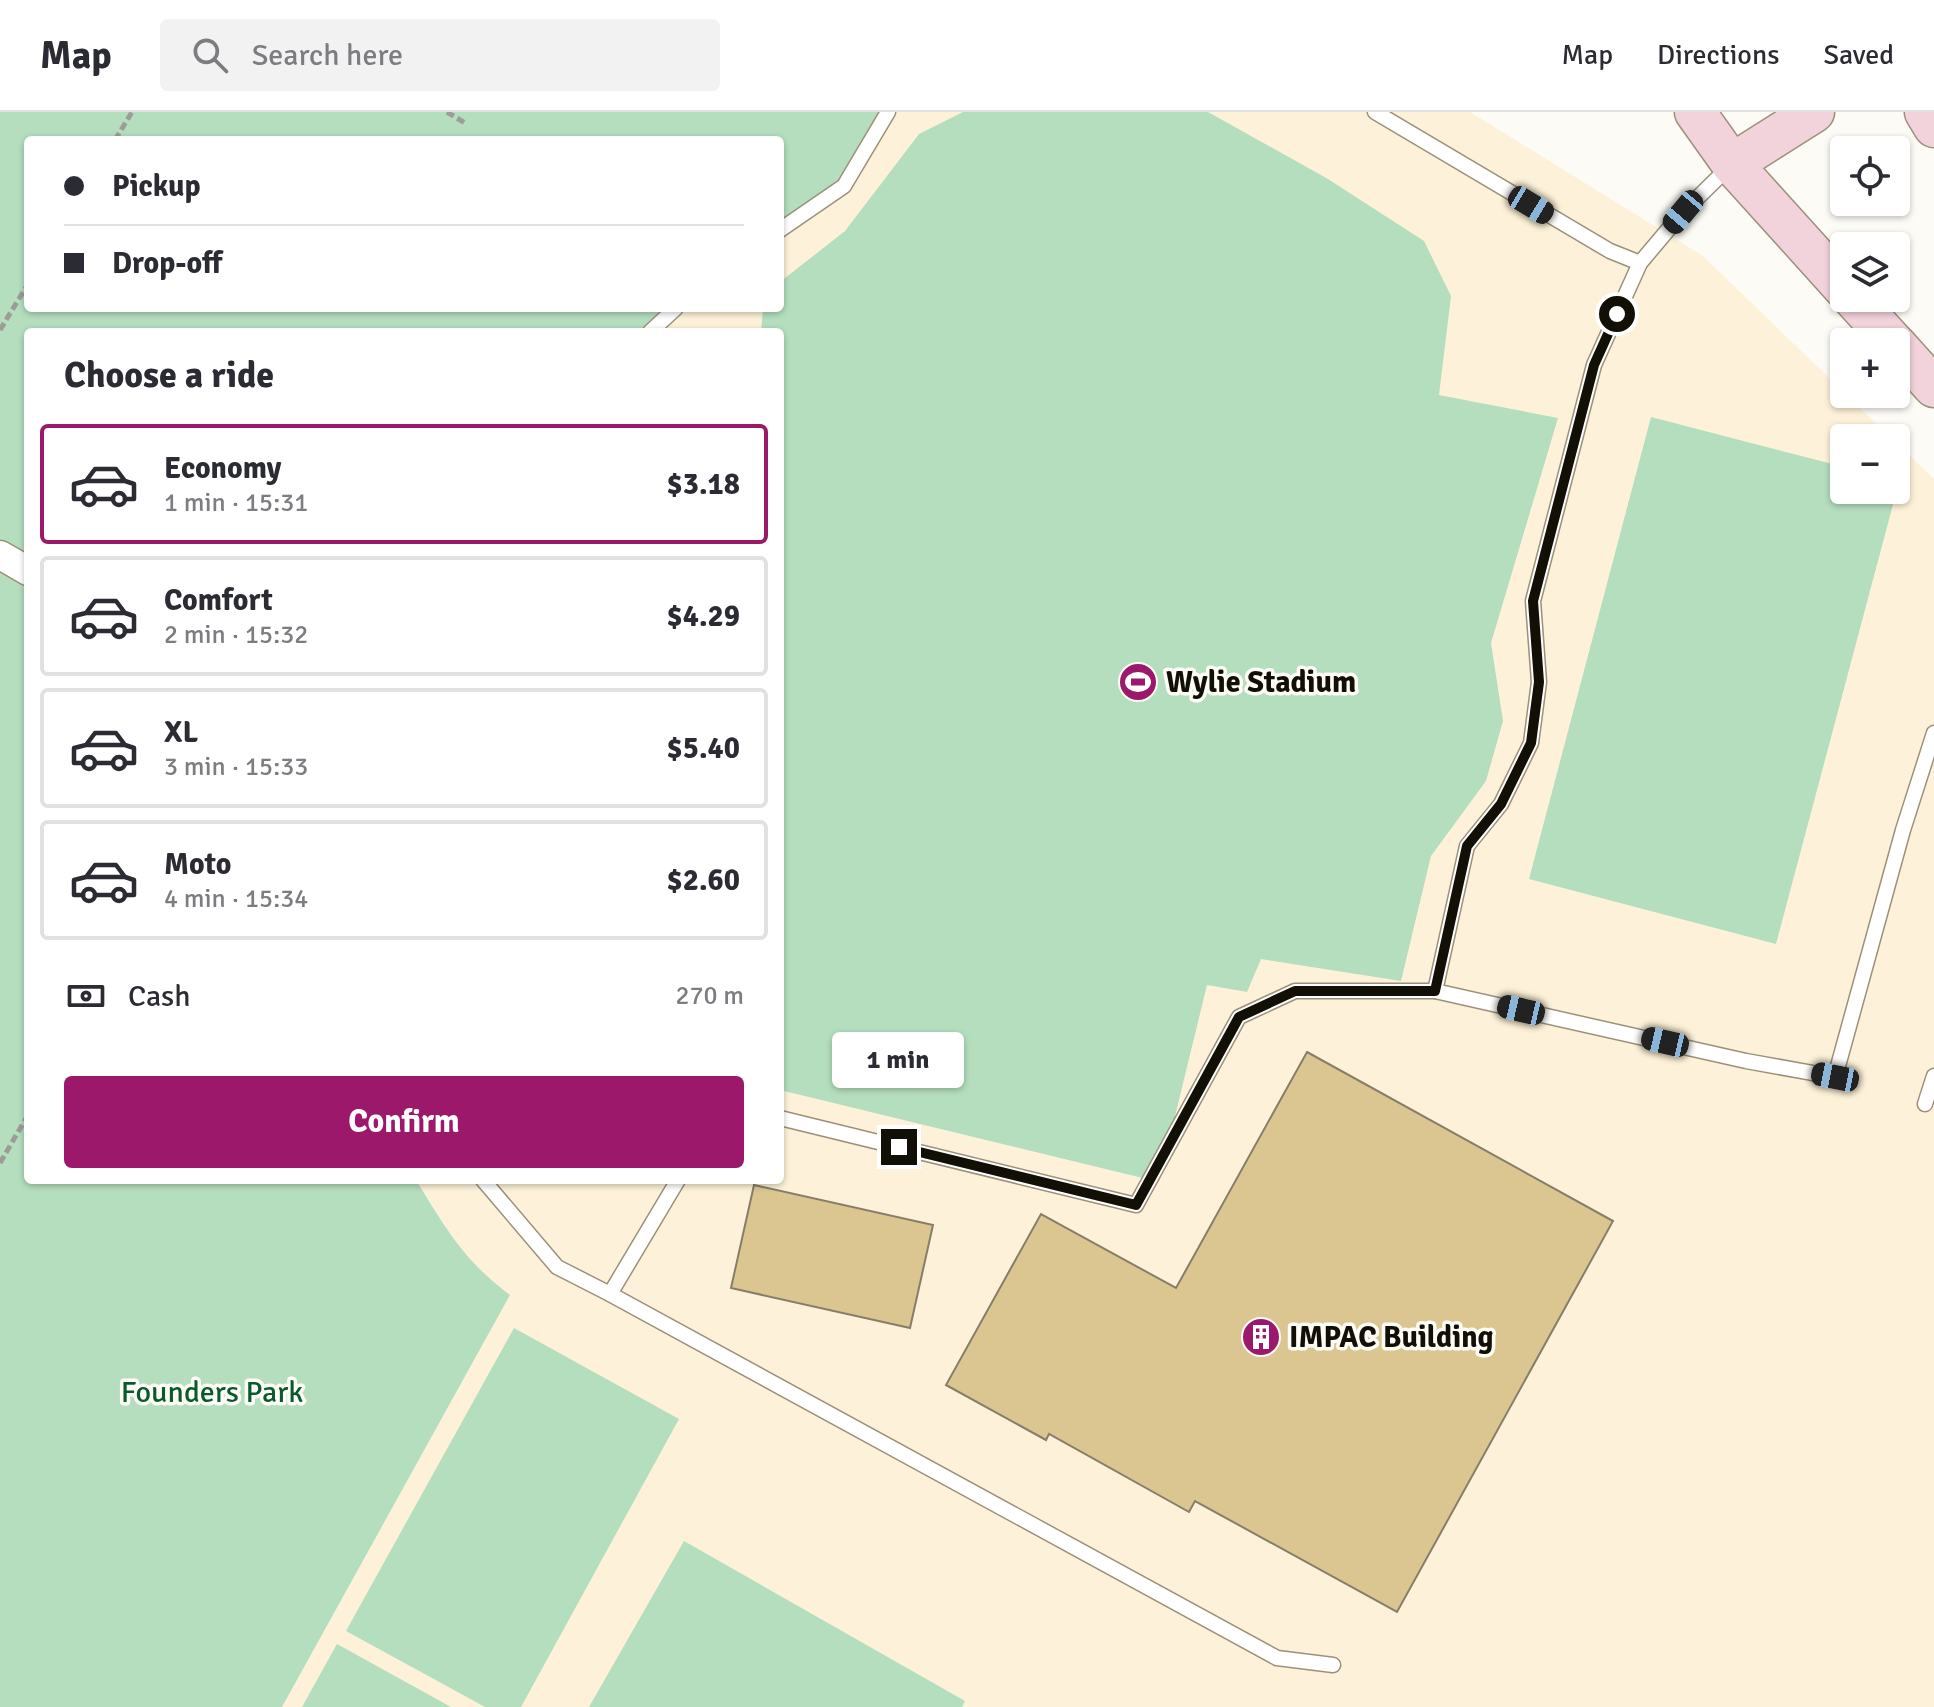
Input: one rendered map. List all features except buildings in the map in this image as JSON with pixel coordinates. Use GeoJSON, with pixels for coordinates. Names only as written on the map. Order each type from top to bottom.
{"type":"FeatureCollection","features":[{"type":"Feature","properties":{"kind":"main road"},"geometry":{"type":"LineString","coordinates":[[1695,112],[1732,164],[1830,272]]}},
{"type":"Feature","properties":{"kind":"main road"},"geometry":{"type":"LineString","coordinates":[[1732,164],[1814,112]]}},
{"type":"Feature","properties":{"kind":"main road"},"geometry":{"type":"LineString","coordinates":[[1925,112],[1934,127]]}},
{"type":"Feature","properties":{"kind":"main road"},"geometry":{"type":"LineString","coordinates":[[1866,312],[1880,328]]}},
{"type":"Feature","properties":{"kind":"main road"},"geometry":{"type":"LineString","coordinates":[[1910,361],[1934,387]]}},
{"type":"Feature","properties":{"kind":"street"},"geometry":{"type":"LineString","coordinates":[[0,555],[24,569]]}},
{"type":"Feature","properties":{"kind":"lane"},"geometry":{"type":"LineString","coordinates":[[784,227],[844,186],[888,112]]}},
{"type":"Feature","properties":{"kind":"lane"},"geometry":{"type":"LineString","coordinates":[[1375,112],[1610,251],[1640,263]]}},
{"type":"Feature","properties":{"kind":"lane"},"geometry":{"type":"LineString","coordinates":[[1435,991],[1467,846],[1501,804],[1531,743],[1539,682],[1533,601],[1594,365],[1640,263],[1683,212],[1732,164]]}},
{"type":"Feature","properties":{"kind":"lane"},"geometry":{"type":"LineString","coordinates":[[654,328],[672,312]]}},
{"type":"Feature","properties":{"kind":"lane"},"geometry":{"type":"LineString","coordinates":[[784,1119],[1136,1205],[1239,1017],[1295,991],[1435,991],[1746,1061],[1835,1077],[1903,830],[1934,733]]}},
{"type":"Feature","properties":{"kind":"lane"},"geometry":{"type":"LineString","coordinates":[[1925,1104],[1934,1076]]}},
{"type":"Feature","properties":{"kind":"lane"},"geometry":{"type":"LineString","coordinates":[[486,1184],[557,1267],[1277,1658],[1333,1665]]}},
{"type":"Feature","properties":{"kind":"lane"},"geometry":{"type":"LineString","coordinates":[[610,1294],[676,1184]]}},
{"type":"Feature","properties":{"kind":"path"},"geometry":{"type":"LineString","coordinates":[[117,136],[132,112]]}},
{"type":"Feature","properties":{"kind":"path"},"geometry":{"type":"LineString","coordinates":[[447,112],[465,123]]}},
{"type":"Feature","properties":{"kind":"path"},"geometry":{"type":"LineString","coordinates":[[0,330],[24,291]]}},
{"type":"Feature","properties":{"kind":"path"},"geometry":{"type":"LineString","coordinates":[[0,1163],[24,1122]]}},
{"type":"Feature","properties":{"kind":"shaded area"},"geometry":{"type":"Polygon","coordinates":[[[404,112],[1470,112],[1703,256],[1830,379],[1830,408],[1860,408],[1877,424],[1830,424],[1830,504],[1910,504],[1910,456],[1934,479],[1934,1707],[282,1707],[510,1295],[484,1276],[457,1245],[419,1184],[784,1184],[784,328],[277,328],[287,312],[784,312],[784,136],[726,136],[404,112]]]}},
{"type":"Feature","properties":{"kind":"green space","name":"Founders Park"},"geometry":{"type":"Polygon","coordinates":[[[0,112],[891,112],[844,186],[784,229],[784,136],[24,136],[24,312],[672,312],[654,328],[24,328],[24,1184],[418,1184],[468,1256],[510,1295],[282,1707],[0,1707],[0,112]]]}},
{"type":"Feature","properties":{"kind":"green space","name":"Wylie Stadium"},"geometry":{"type":"Polygon","coordinates":[[[963,112],[1208,112],[1328,179],[1424,241],[1451,296],[1439,395],[1558,418],[1491,643],[1503,721],[1486,781],[1431,856],[1401,981],[1261,959],[1247,992],[1207,985],[1159,1182],[784,1091],[784,328],[761,328],[763,312],[784,312],[784,279],[845,231],[919,134],[963,112]]]}},
{"type":"Feature","properties":{"kind":"green space"},"geometry":{"type":"Polygon","coordinates":[[[1651,417],[1830,463],[1830,504],[1893,504],[1776,944],[1529,879],[1651,417]]]}},
{"type":"Feature","properties":{"kind":"green space"},"geometry":{"type":"Polygon","coordinates":[[[514,1328],[679,1419],[521,1707],[485,1707],[346,1631],[514,1328]]]}},
{"type":"Feature","properties":{"kind":"green space"},"geometry":{"type":"Polygon","coordinates":[[[684,1541],[965,1701],[962,1707],[589,1707],[684,1541]]]}},
{"type":"Feature","properties":{"kind":"green space"},"geometry":{"type":"Polygon","coordinates":[[[337,1644],[451,1707],[302,1707],[337,1644]]]}},
{"type":"Feature","properties":{"kind":"place","name":"Wylie Stadium"},"geometry":{"type":"Point","coordinates":[1138,682]}},
{"type":"Feature","properties":{"kind":"place","name":"IMPAC Building"},"geometry":{"type":"Point","coordinates":[1261,1337]}},
{"type":"Feature","properties":{"kind":"route"},"geometry":{"type":"LineString","coordinates":[[899,1147],[1136,1205],[1239,1017],[1295,991],[1435,991],[1467,846],[1501,804],[1531,743],[1539,682],[1533,601],[1594,365],[1617,314]]}}]}
